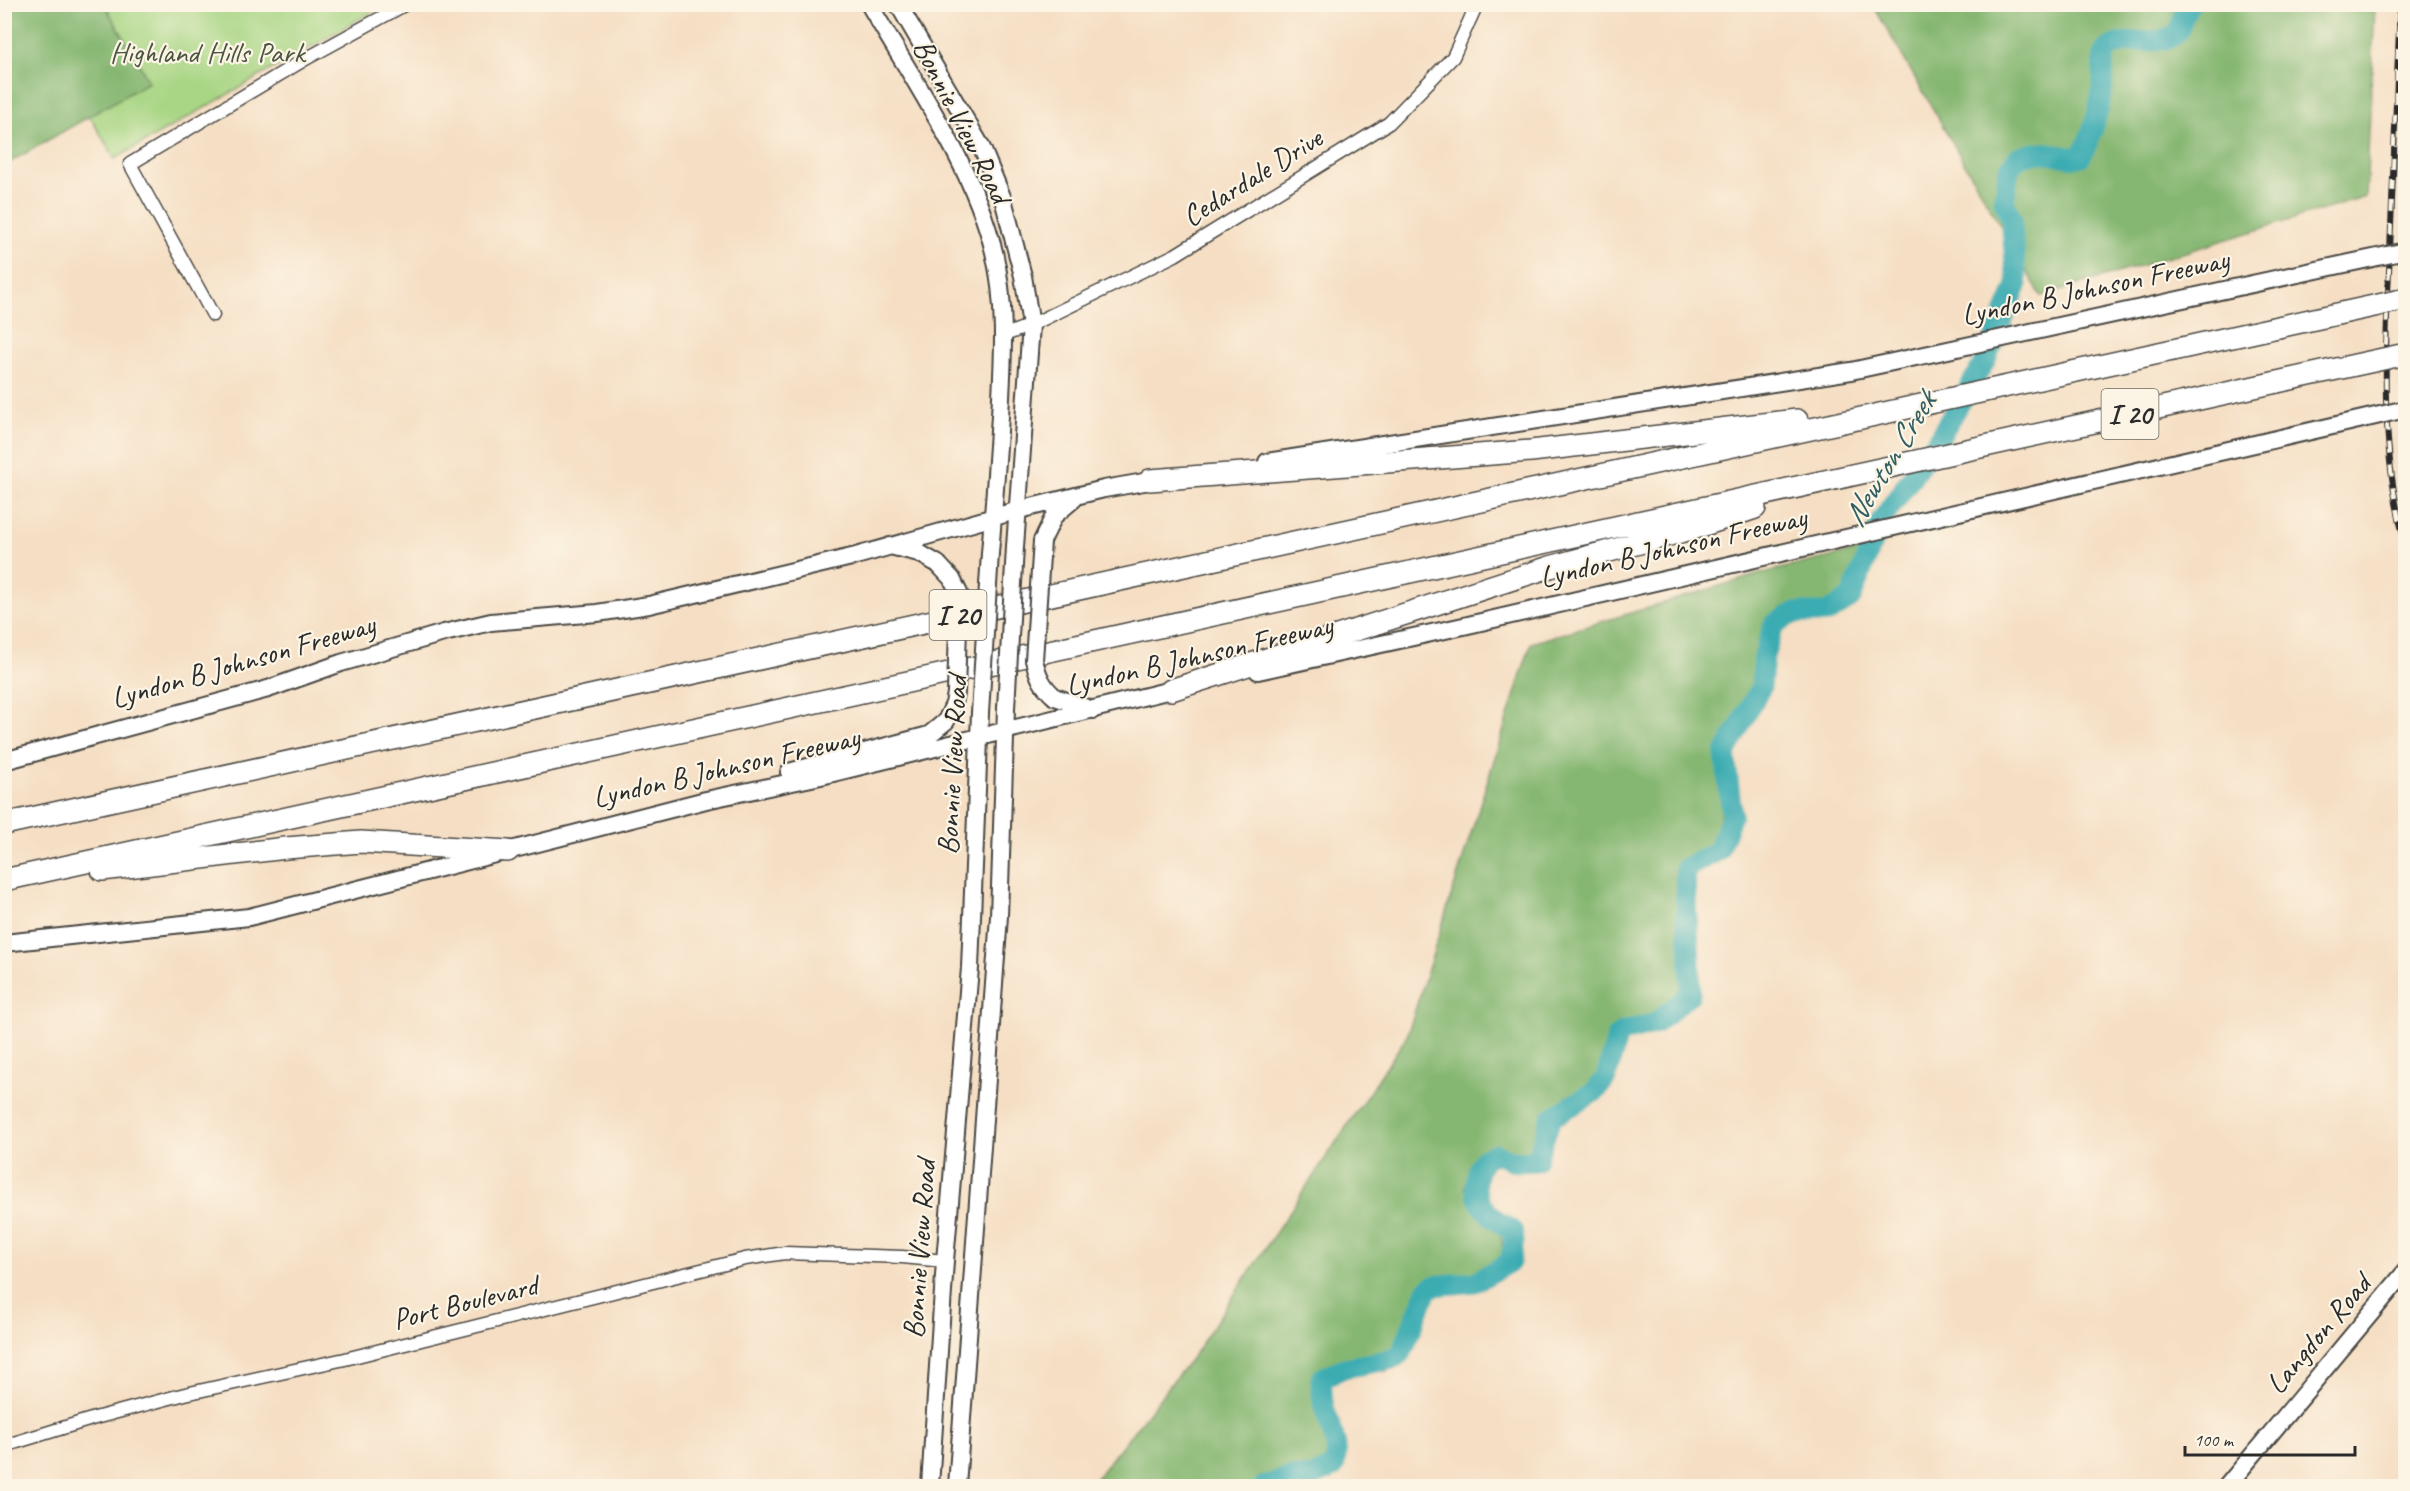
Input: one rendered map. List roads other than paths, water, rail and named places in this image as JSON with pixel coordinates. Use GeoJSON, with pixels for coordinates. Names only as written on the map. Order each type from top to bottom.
{"type":"FeatureCollection","features":[{"type":"Feature","properties":{"kind":"highway","name":"I 20"},"geometry":{"type":"LineString","coordinates":[[4,824],[2406,299]]}},
{"type":"Feature","properties":{"kind":"highway","name":"Lyndon B Johnson Freeway"},"geometry":{"type":"LineString","coordinates":[[4,880],[2406,354]]}},
{"type":"Feature","properties":{"kind":"highway"},"geometry":{"type":"LineString","coordinates":[[1150,480],[1531,451],[1911,407]]}},
{"type":"Feature","properties":{"kind":"highway"},"geometry":{"type":"LineString","coordinates":[[1171,690],[1550,567],[1695,528],[1876,469]]}},
{"type":"Feature","properties":{"kind":"highway"},"geometry":{"type":"LineString","coordinates":[[4,880],[286,848],[361,842],[508,851]]}},
{"type":"Feature","properties":{"kind":"main road","name":"Bonnie View Road"},"geometry":{"type":"LineString","coordinates":[[869,4],[954,150],[969,181],[990,237],[999,280],[1005,335],[978,738],[973,916],[945,1261],[930,1486]]}},
{"type":"Feature","properties":{"kind":"main road","name":"Bonnie View Road"},"geometry":{"type":"LineString","coordinates":[[898,4],[981,146],[1004,199],[1015,238],[1031,325],[1004,732],[999,916],[957,1486]]}},
{"type":"Feature","properties":{"kind":"main road"},"geometry":{"type":"LineString","coordinates":[[954,150],[981,146]]}},
{"type":"Feature","properties":{"kind":"main road","name":"Lyndon B Johnson Freeway"},"geometry":{"type":"LineString","coordinates":[[4,761],[268,689],[341,663],[491,622],[597,613],[649,605],[856,556],[1019,510],[1150,480],[1851,371],[2406,251]]}},
{"type":"Feature","properties":{"kind":"main road","name":"Lyndon B Johnson Freeway"},"geometry":{"type":"LineString","coordinates":[[4,943],[249,917],[706,800],[821,776],[1171,690],[1457,627],[2406,409]]}},
{"type":"Feature","properties":{"kind":"main road"},"geometry":{"type":"LineString","coordinates":[[1077,496],[1054,516],[1042,541],[1034,660],[1038,677],[1055,697],[1093,710]]}},
{"type":"Feature","properties":{"kind":"main road"},"geometry":{"type":"LineString","coordinates":[[706,800],[798,770],[929,735],[946,721],[954,704],[956,693],[959,593],[952,579],[938,564],[919,554],[889,546]]}},
{"type":"Feature","properties":{"kind":"main road"},"geometry":{"type":"LineString","coordinates":[[973,916],[999,916]]}},
{"type":"Feature","properties":{"kind":"main road"},"geometry":{"type":"LineString","coordinates":[[945,1261],[973,1263]]}},
{"type":"Feature","properties":{"kind":"main road","name":"Langdon Road"},"geometry":{"type":"LineString","coordinates":[[2227,1486],[2406,1271]]}},
{"type":"Feature","properties":{"kind":"street"},"geometry":{"type":"LineString","coordinates":[[213,315],[130,164],[302,61],[406,4]]}},
{"type":"Feature","properties":{"kind":"street","name":"Cedardale Drive"},"geometry":{"type":"LineString","coordinates":[[1005,335],[1031,325],[1175,255],[1389,123],[1453,57],[1477,4]]}},
{"type":"Feature","properties":{"kind":"street","name":"Port Boulevard"},"geometry":{"type":"LineString","coordinates":[[4,1446],[185,1394],[354,1357],[745,1259],[785,1253],[902,1257],[945,1261]]}},
{"type":"Feature","properties":{"kind":"waterway","name":"Newton Creek"},"geometry":{"type":"LineString","coordinates":[[1264,1486],[1293,1477],[1310,1478],[1334,1467],[1335,1444],[1324,1407],[1321,1379],[1344,1368],[1393,1359],[1402,1352],[1427,1290],[1433,1286],[1475,1282],[1510,1262],[1514,1241],[1512,1230],[1492,1216],[1479,1200],[1476,1191],[1478,1170],[1484,1158],[1495,1154],[1517,1162],[1536,1161],[1551,1118],[1596,1091],[1606,1078],[1617,1037],[1623,1032],[1656,1023],[1690,994],[1686,868],[1718,851],[1732,815],[1725,753],[1761,687],[1764,656],[1774,624],[1794,613],[1827,613],[1851,598],[1881,521],[1940,436],[1984,363],[2017,286],[2011,217],[2004,201],[2009,169],[2018,157],[2032,154],[2081,156],[2096,119],[2102,89],[2103,59],[2108,49],[2124,43],[2162,40],[2170,37],[2178,30],[2190,4]]}},
{"type":"Feature","properties":{"kind":"railway"},"geometry":{"type":"LineString","coordinates":[[2400,4],[2386,400],[2391,474],[2406,546]]}},
{"type":"Feature","properties":{"kind":"park label","name":"Highland Hills Park"},"geometry":{"type":"Point","coordinates":[207,52]}}]}
